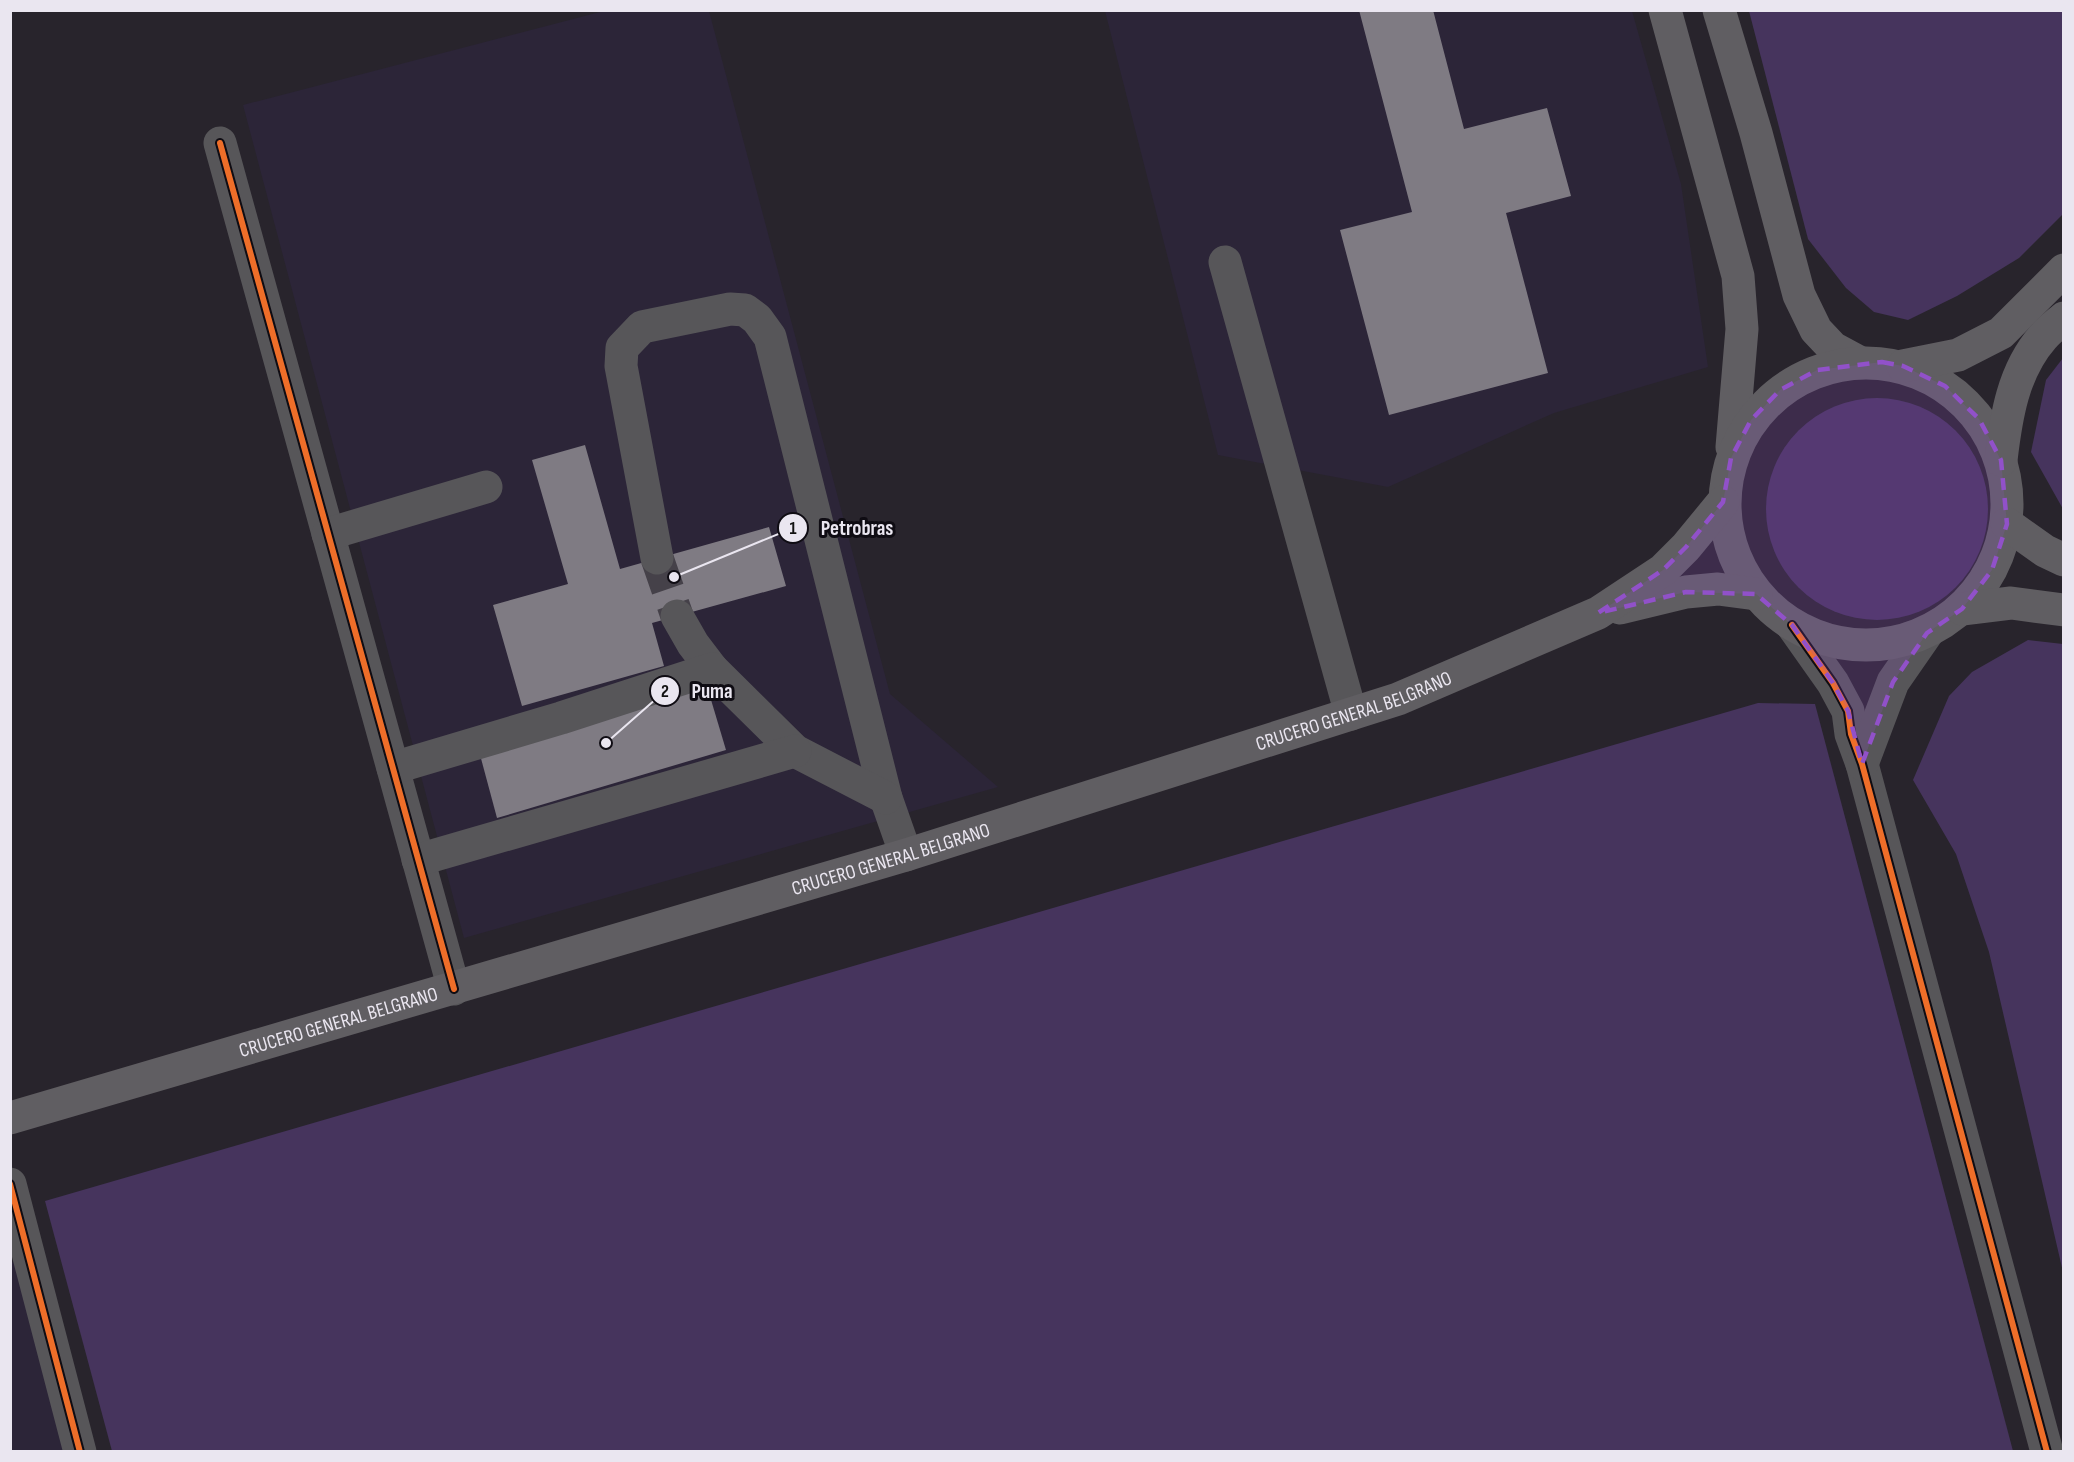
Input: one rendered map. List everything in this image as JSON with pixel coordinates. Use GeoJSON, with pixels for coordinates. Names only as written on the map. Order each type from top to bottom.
{"type":"FeatureCollection","features":[{"type":"Feature","properties":{"kind":"main road"},"geometry":{"type":"LineString","coordinates":[[1665,10],[1738,276],[1742,328],[1731,458],[1723,502],[1727,535],[1738,566],[1756,594],[1792,625],[1835,642],[1882,645],[1926,633],[1945,622],[1962,609],[1992,570],[2007,524],[2007,491],[2001,460],[1979,419],[1946,386],[1903,366],[1859,362],[1817,370],[1780,390],[1750,420],[1731,458]]}},
{"type":"Feature","properties":{"kind":"main road"},"geometry":{"type":"LineString","coordinates":[[1719,10],[1756,133],[1799,296],[1816,330],[1833,348],[1859,362]]}},
{"type":"Feature","properties":{"kind":"main road"},"geometry":{"type":"LineString","coordinates":[[1903,366],[1958,355],[2001,333],[2064,270]]}},
{"type":"Feature","properties":{"kind":"main road"},"geometry":{"type":"LineString","coordinates":[[2001,460],[2007,411],[2023,367],[2042,338],[2064,318]]}},
{"type":"Feature","properties":{"kind":"main road","name":"CRUCERO GENERAL BELGRANO"},"geometry":{"type":"LineString","coordinates":[[10,1118],[906,855],[1398,699],[1598,613],[1663,570],[1686,548],[1723,502]]}},
{"type":"Feature","properties":{"kind":"main road"},"geometry":{"type":"LineString","coordinates":[[2007,524],[2045,551],[2064,560]]}},
{"type":"Feature","properties":{"kind":"main road"},"geometry":{"type":"LineString","coordinates":[[1598,613],[1686,592],[1718,589],[1756,594]]}},
{"type":"Feature","properties":{"kind":"main road"},"geometry":{"type":"LineString","coordinates":[[1962,609],[2011,603],[2064,610]]}},
{"type":"Feature","properties":{"kind":"street"},"geometry":{"type":"LineString","coordinates":[[220,143],[454,988]]}},
{"type":"Feature","properties":{"kind":"street"},"geometry":{"type":"LineString","coordinates":[[1225,262],[1350,714]]}},
{"type":"Feature","properties":{"kind":"street"},"geometry":{"type":"LineString","coordinates":[[657,558],[621,366],[622,348],[632,334],[642,327],[729,309],[745,310],[757,319],[770,338],[886,798],[906,855]]}},
{"type":"Feature","properties":{"kind":"street"},"geometry":{"type":"LineString","coordinates":[[328,534],[486,488]]}},
{"type":"Feature","properties":{"kind":"street"},"geometry":{"type":"LineString","coordinates":[[677,616],[711,669],[795,751],[886,798]]}},
{"type":"Feature","properties":{"kind":"street"},"geometry":{"type":"LineString","coordinates":[[1792,625],[1833,683],[1848,711],[1851,734],[1862,765],[2047,1452]]}},
{"type":"Feature","properties":{"kind":"street"},"geometry":{"type":"LineString","coordinates":[[1862,765],[1893,682],[1926,633]]}},
{"type":"Feature","properties":{"kind":"street"},"geometry":{"type":"LineString","coordinates":[[393,768],[561,718],[711,669]]}},
{"type":"Feature","properties":{"kind":"street"},"geometry":{"type":"LineString","coordinates":[[418,860],[795,751]]}},
{"type":"Feature","properties":{"kind":"street"},"geometry":{"type":"LineString","coordinates":[[10,1184],[80,1452]]}},
{"type":"Feature","properties":{"kind":"highlighted area"},"geometry":{"type":"Polygon","coordinates":[[[1882,362],[1903,366],[1945,386],[1979,419],[2001,460],[2007,524],[1992,570],[1962,609],[1927,633],[1893,682],[1862,764],[1848,711],[1833,683],[1792,625],[1756,594],[1686,592],[1598,613],[1663,570],[1686,547],[1723,502],[1731,458],[1751,420],[1780,390],[1817,370],[1882,362]]]}},
{"type":"Feature","properties":{"kind":"shaded area"},"geometry":{"type":"Polygon","coordinates":[[[604,11],[709,11],[890,694],[998,787],[464,938],[243,105],[604,11]]]}},
{"type":"Feature","properties":{"kind":"shaded area"},"geometry":{"type":"Polygon","coordinates":[[[1105,11],[1632,11],[1681,184],[1708,367],[1554,413],[1388,487],[1218,455],[1105,11]]]}},
{"type":"Feature","properties":{"kind":"shaded area"},"geometry":{"type":"Polygon","coordinates":[[[1749,11],[2063,11],[2063,214],[2019,258],[1957,296],[1908,320],[1874,312],[1846,288],[1808,239],[1749,11]]]}},
{"type":"Feature","properties":{"kind":"shaded area"},"geometry":{"type":"Polygon","coordinates":[[[2063,358],[2063,509],[2031,452],[2046,380],[2063,358]]]}},
{"type":"Feature","properties":{"kind":"shaded area"},"geometry":{"type":"Polygon","coordinates":[[[1877,398],[1899,400],[1929,411],[1947,423],[1963,439],[1975,457],[1983,477],[1988,509],[1986,531],[1975,561],[1963,579],[1947,595],[1929,607],[1909,615],[1877,620],[1855,618],[1825,607],[1807,595],[1791,579],[1779,561],[1771,541],[1766,509],[1768,487],[1779,457],[1791,439],[1807,423],[1825,411],[1845,403],[1877,398]]]}},
{"type":"Feature","properties":{"kind":"shaded area"},"geometry":{"type":"Polygon","coordinates":[[[2028,640],[2063,644],[2063,1272],[1989,952],[1956,854],[1913,780],[1949,696],[1972,672],[2028,640]]]}},
{"type":"Feature","properties":{"kind":"shaded area"},"geometry":{"type":"Polygon","coordinates":[[[1758,703],[1815,704],[2013,1451],[112,1451],[45,1201],[1758,703]]]}},
{"type":"Feature","properties":{"kind":"shaded area"},"geometry":{"type":"Polygon","coordinates":[[[18,1261],[66,1451],[11,1452],[10,1263],[18,1261]]]}},
{"type":"Feature","properties":{"kind":"building"},"geometry":{"type":"Polygon","coordinates":[[[1359,10],[1433,10],[1464,129],[1547,108],[1571,196],[1506,213],[1548,373],[1389,415],[1340,230],[1412,212],[1359,10]]]}},
{"type":"Feature","properties":{"kind":"building"},"geometry":{"type":"Polygon","coordinates":[[[585,445],[620,569],[769,527],[786,586],[652,623],[664,666],[522,706],[493,605],[568,584],[532,460],[585,445]]]}},
{"type":"Feature","properties":{"kind":"building"},"geometry":{"type":"Polygon","coordinates":[[[706,683],[726,750],[497,818],[479,751],[706,683]]]}},
{"type":"Feature","properties":{"kind":"tunnel"},"geometry":{"type":"LineString","coordinates":[[657,558],[677,616]]}},
{"type":"Feature","properties":{"kind":"cycle path"},"geometry":{"type":"LineString","coordinates":[[220,143],[454,989]]}},
{"type":"Feature","properties":{"kind":"cycle path"},"geometry":{"type":"LineString","coordinates":[[1792,625],[1833,683],[1848,711],[1851,734],[1862,764],[2047,1452]]}},
{"type":"Feature","properties":{"kind":"cycle path"},"geometry":{"type":"LineString","coordinates":[[10,1184],[80,1452]]}},
{"type":"Feature","properties":{"kind":"place","name":"Petrobras"},"geometry":{"type":"Point","coordinates":[674,577]}},
{"type":"Feature","properties":{"kind":"place","name":"Puma"},"geometry":{"type":"Point","coordinates":[606,743]}}]}
